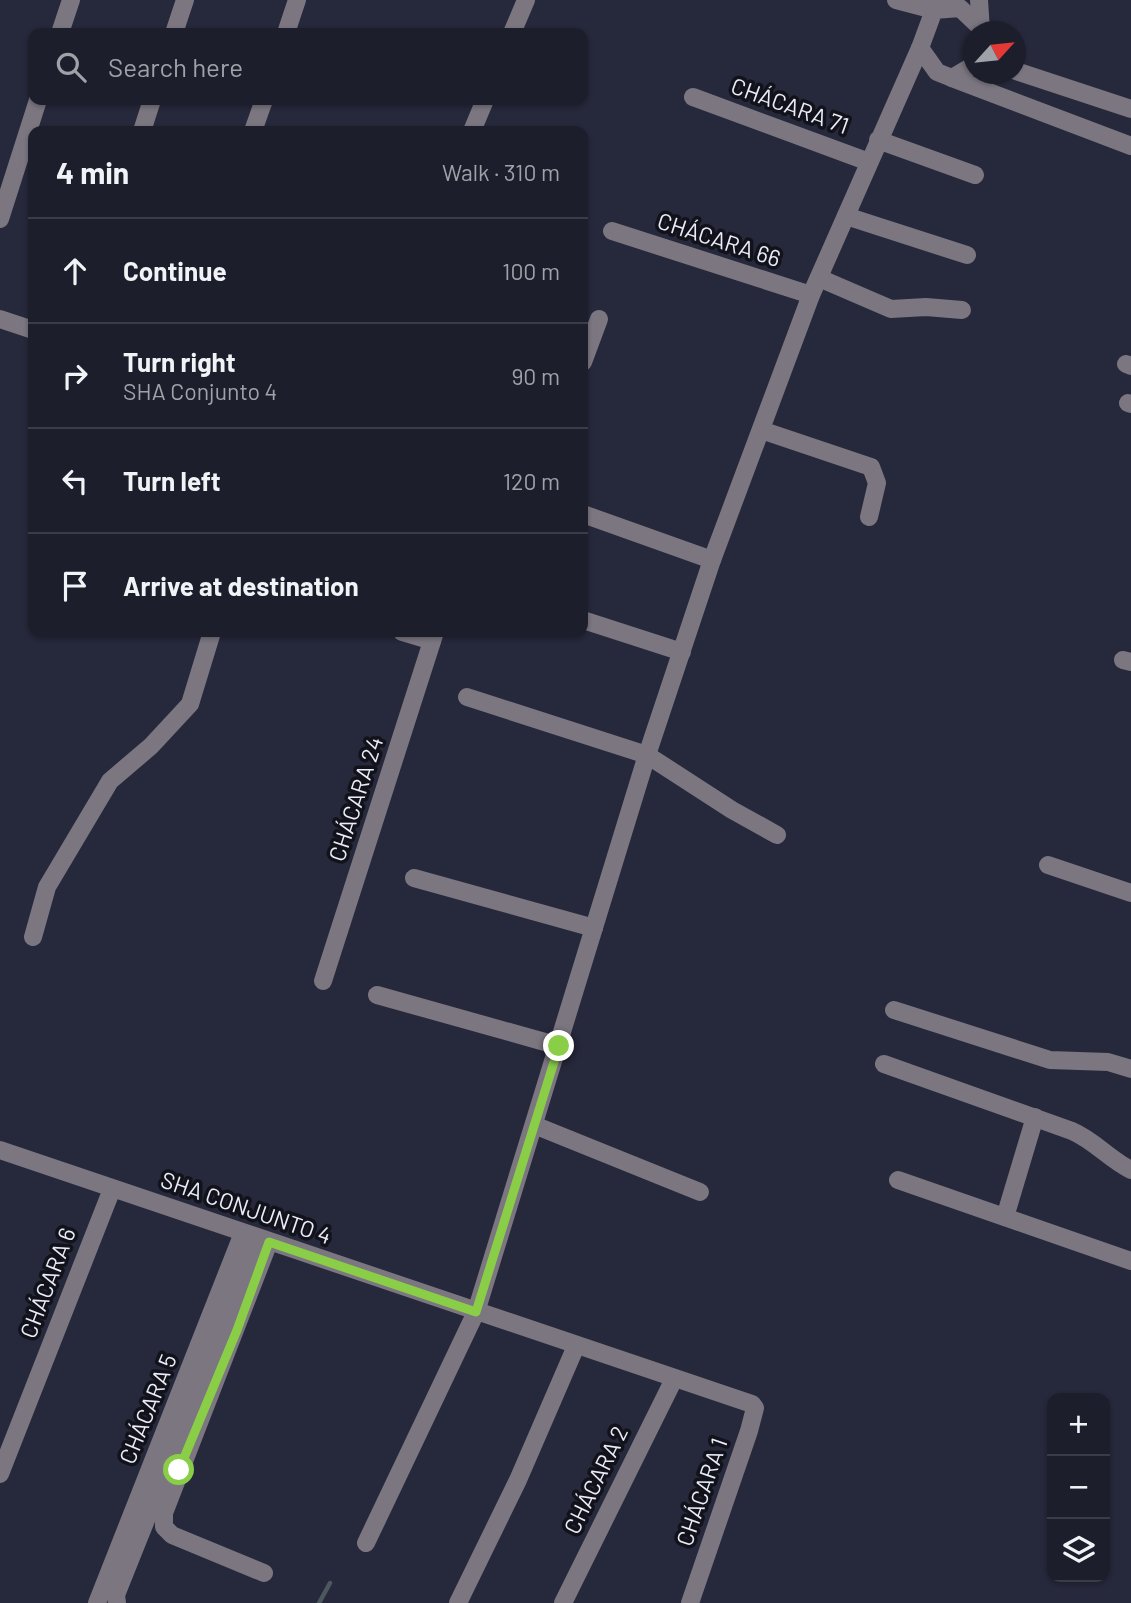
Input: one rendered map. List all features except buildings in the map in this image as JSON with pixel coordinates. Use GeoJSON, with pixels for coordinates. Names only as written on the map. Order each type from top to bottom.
{"type":"FeatureCollection","features":[{"type":"Feature","properties":{"kind":"street"},"geometry":{"type":"LineString","coordinates":[[62,28],[71,0]]}},
{"type":"Feature","properties":{"kind":"street"},"geometry":{"type":"LineString","coordinates":[[176,28],[185,0]]}},
{"type":"Feature","properties":{"kind":"street"},"geometry":{"type":"LineString","coordinates":[[288,28],[297,0]]}},
{"type":"Feature","properties":{"kind":"street"},"geometry":{"type":"LineString","coordinates":[[514,28],[526,0]]}},
{"type":"Feature","properties":{"kind":"street"},"geometry":{"type":"LineString","coordinates":[[896,0],[960,8],[972,21]]}},
{"type":"Feature","properties":{"kind":"street"},"geometry":{"type":"LineString","coordinates":[[979,0],[980,21]]}},
{"type":"Feature","properties":{"kind":"street"},"geometry":{"type":"LineString","coordinates":[[366,1543],[476,1312],[647,755],[712,560],[811,295],[900,88],[920,48],[936,5]]}},
{"type":"Feature","properties":{"kind":"street"},"geometry":{"type":"LineString","coordinates":[[920,48],[944,75],[1131,146]]}},
{"type":"Feature","properties":{"kind":"street"},"geometry":{"type":"LineString","coordinates":[[900,88],[963,69]]}},
{"type":"Feature","properties":{"kind":"street"},"geometry":{"type":"LineString","coordinates":[[1026,74],[1131,109]]}},
{"type":"Feature","properties":{"kind":"street","name":"CHÁCARA 71"},"geometry":{"type":"LineString","coordinates":[[693,97],[869,162]]}},
{"type":"Feature","properties":{"kind":"street"},"geometry":{"type":"LineString","coordinates":[[30,126],[36,105]]}},
{"type":"Feature","properties":{"kind":"street"},"geometry":{"type":"LineString","coordinates":[[144,126],[150,105]]}},
{"type":"Feature","properties":{"kind":"street"},"geometry":{"type":"LineString","coordinates":[[255,126],[262,105]]}},
{"type":"Feature","properties":{"kind":"street"},"geometry":{"type":"LineString","coordinates":[[474,126],[483,105]]}},
{"type":"Feature","properties":{"kind":"street"},"geometry":{"type":"LineString","coordinates":[[0,219],[28,131]]}},
{"type":"Feature","properties":{"kind":"street"},"geometry":{"type":"LineString","coordinates":[[878,141],[975,175]]}},
{"type":"Feature","properties":{"kind":"street"},"geometry":{"type":"LineString","coordinates":[[846,216],[967,255]]}},
{"type":"Feature","properties":{"kind":"street","name":"CHÁCARA 66"},"geometry":{"type":"LineString","coordinates":[[612,231],[811,295]]}},
{"type":"Feature","properties":{"kind":"street"},"geometry":{"type":"LineString","coordinates":[[819,278],[891,309],[926,307],[962,310]]}},
{"type":"Feature","properties":{"kind":"street"},"geometry":{"type":"LineString","coordinates":[[0,318],[28,328]]}},
{"type":"Feature","properties":{"kind":"street"},"geometry":{"type":"LineString","coordinates":[[588,349],[599,319]]}},
{"type":"Feature","properties":{"kind":"street"},"geometry":{"type":"LineString","coordinates":[[761,430],[871,467],[877,483],[869,517]]}},
{"type":"Feature","properties":{"kind":"street"},"geometry":{"type":"LineString","coordinates":[[588,516],[712,560]]}},
{"type":"Feature","properties":{"kind":"street"},"geometry":{"type":"LineString","coordinates":[[588,622],[681,652]]}},
{"type":"Feature","properties":{"kind":"street"},"geometry":{"type":"LineString","coordinates":[[33,937],[47,887],[110,781],[151,746],[190,704],[210,637]]}},
{"type":"Feature","properties":{"kind":"street","name":"CHÁCARA 24"},"geometry":{"type":"LineString","coordinates":[[323,981],[433,637]]}},
{"type":"Feature","properties":{"kind":"street"},"geometry":{"type":"LineString","coordinates":[[467,697],[647,755],[732,810],[777,835]]}},
{"type":"Feature","properties":{"kind":"street"},"geometry":{"type":"LineString","coordinates":[[1048,865],[1131,893]]}},
{"type":"Feature","properties":{"kind":"street"},"geometry":{"type":"LineString","coordinates":[[414,878],[594,928]]}},
{"type":"Feature","properties":{"kind":"street"},"geometry":{"type":"LineString","coordinates":[[377,995],[559,1046]]}},
{"type":"Feature","properties":{"kind":"street"},"geometry":{"type":"LineString","coordinates":[[894,1010],[1050,1060],[1108,1062],[1131,1069]]}},
{"type":"Feature","properties":{"kind":"street"},"geometry":{"type":"LineString","coordinates":[[884,1064],[1093,1140],[1116,1163],[1131,1170]]}},
{"type":"Feature","properties":{"kind":"street"},"geometry":{"type":"LineString","coordinates":[[1005,1217],[1035,1117]]}},
{"type":"Feature","properties":{"kind":"street"},"geometry":{"type":"LineString","coordinates":[[534,1125],[700,1192]]}},
{"type":"Feature","properties":{"kind":"street","name":"SHA CONJUNTO 4"},"geometry":{"type":"LineString","coordinates":[[0,1150],[576,1346],[746,1400]]}},
{"type":"Feature","properties":{"kind":"street"},"geometry":{"type":"LineString","coordinates":[[898,1180],[1131,1261]]}},
{"type":"Feature","properties":{"kind":"street","name":"CHÁCARA 6"},"geometry":{"type":"LineString","coordinates":[[0,1474],[112,1189]]}},
{"type":"Feature","properties":{"kind":"street"},"geometry":{"type":"LineString","coordinates":[[257,1238],[237,1330],[179,1470],[164,1527],[172,1535],[264,1573]]}},
{"type":"Feature","properties":{"kind":"street"},"geometry":{"type":"LineString","coordinates":[[117,1603],[116,1595],[257,1238]]}},
{"type":"Feature","properties":{"kind":"street","name":"CHÁCARA 5"},"geometry":{"type":"LineString","coordinates":[[97,1603],[257,1238]]}},
{"type":"Feature","properties":{"kind":"street"},"geometry":{"type":"LineString","coordinates":[[458,1603],[517,1480],[576,1346]]}},
{"type":"Feature","properties":{"kind":"street","name":"CHÁCARA 2"},"geometry":{"type":"LineString","coordinates":[[563,1603],[674,1378]]}},
{"type":"Feature","properties":{"kind":"street","name":"CHÁCARA 1"},"geometry":{"type":"LineString","coordinates":[[690,1603],[752,1419],[755,1408],[746,1400]]}},
{"type":"Feature","properties":{"kind":"waterway"},"geometry":{"type":"LineString","coordinates":[[319,1603],[330,1583]]}},
{"type":"Feature","properties":{"kind":"route"},"geometry":{"type":"LineString","coordinates":[[179,1470],[237,1330],[269,1242],[476,1312],[559,1046]]}}]}
